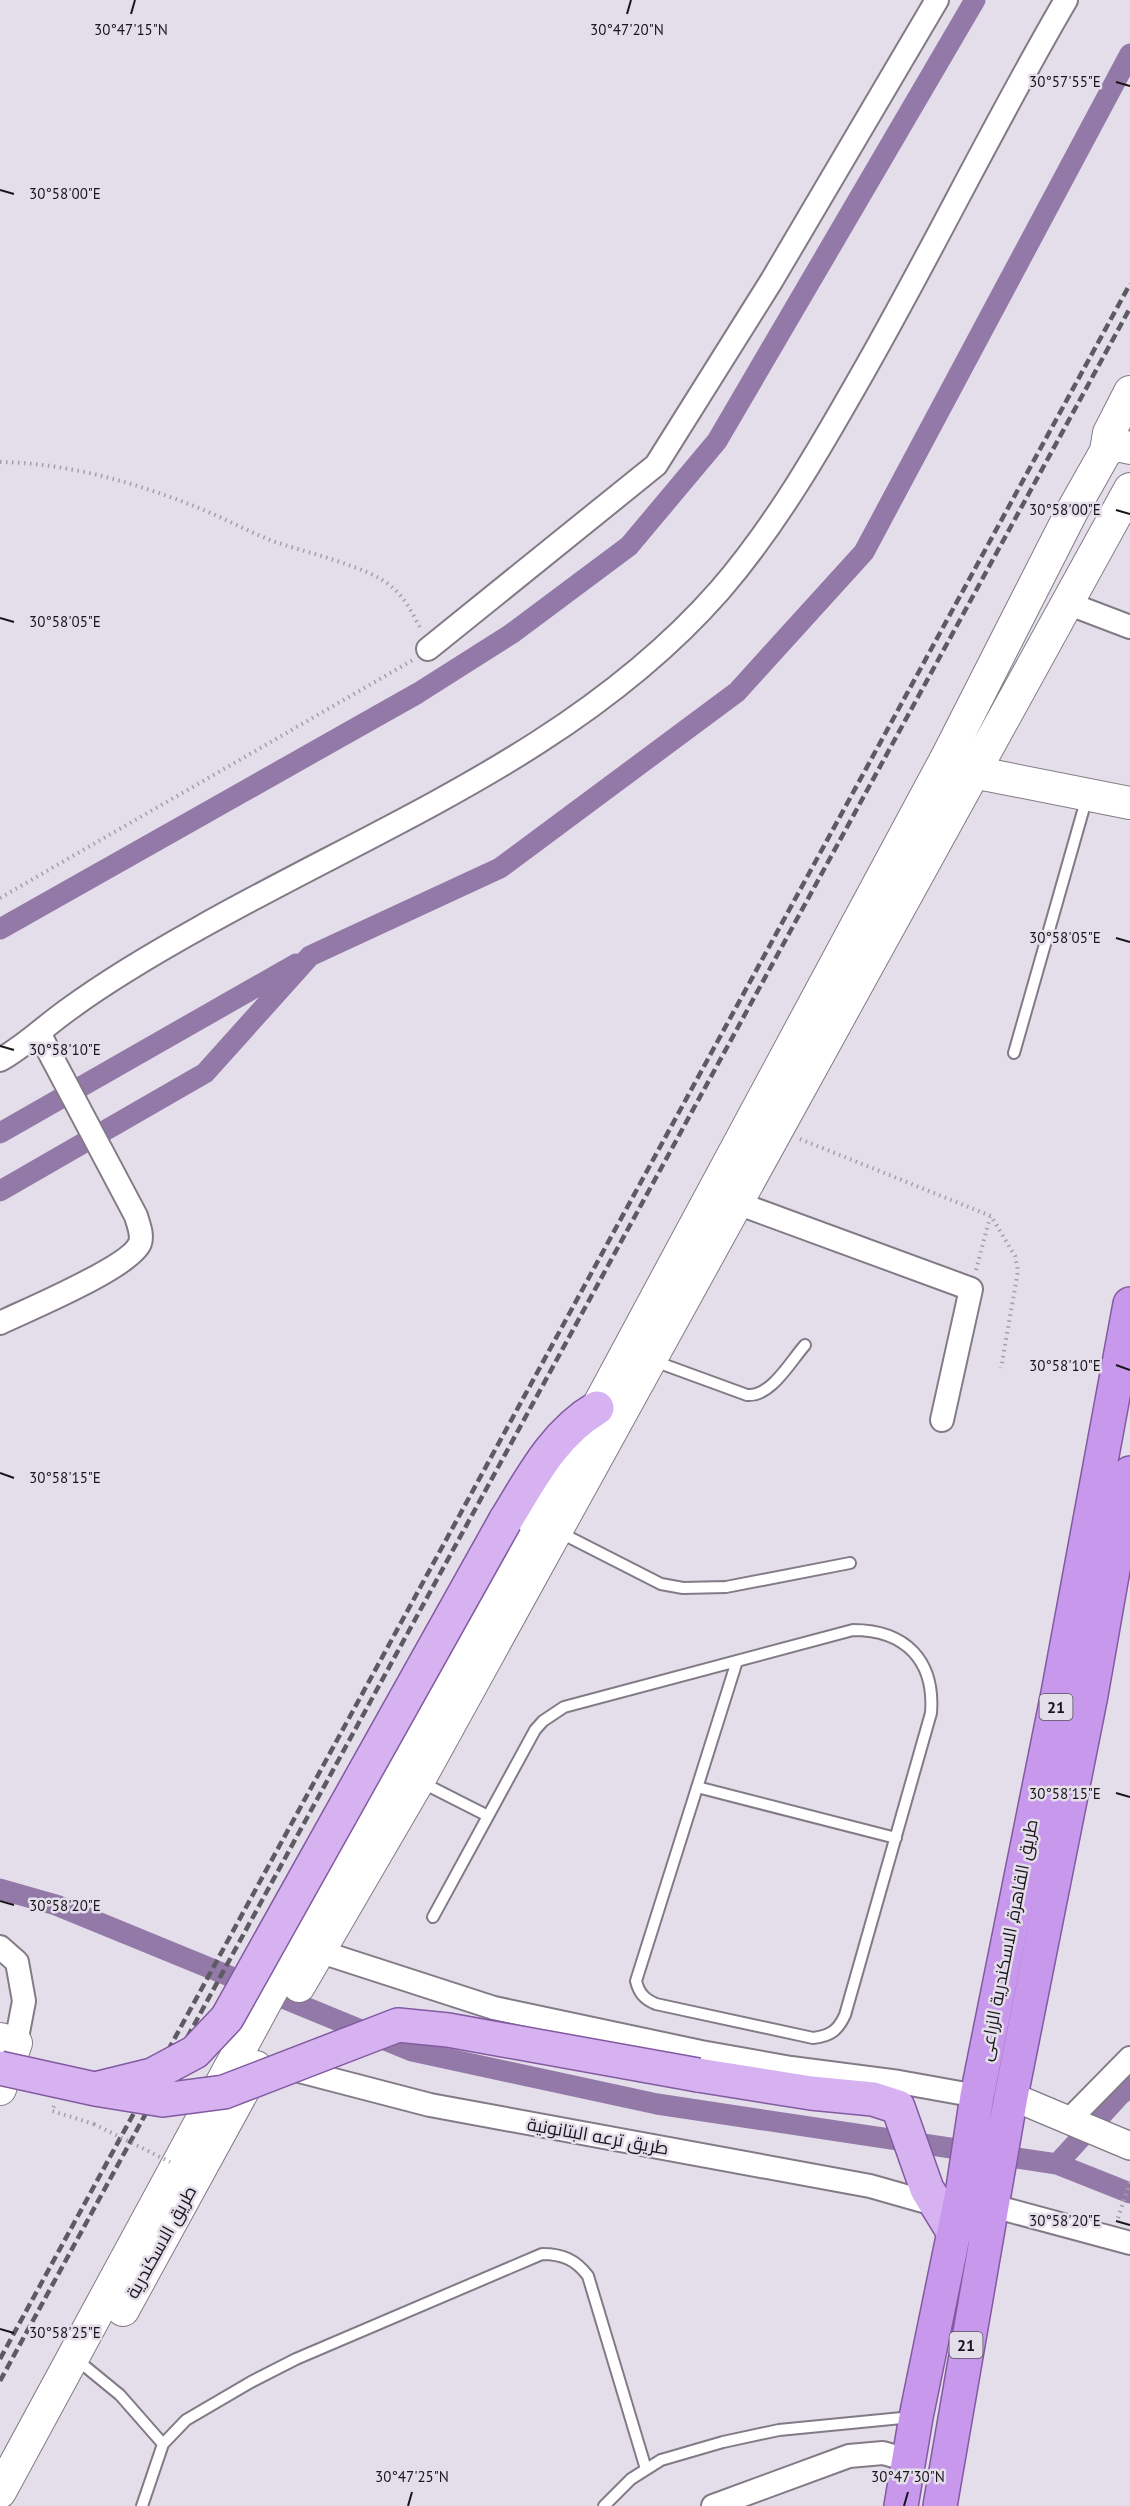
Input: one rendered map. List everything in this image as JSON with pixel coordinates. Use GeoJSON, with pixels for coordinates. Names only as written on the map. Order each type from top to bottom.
{"type":"FeatureCollection","features":[{"type":"Feature","properties":{"kind":"highway","name":"طريق القاهرة, الاسكندرية الزراعى"},"geometry":{"type":"LineString","coordinates":[[901,2506],[916,2417],[954,2234],[942,2194],[976,2102],[1058,1693],[1130,1304]]}},
{"type":"Feature","properties":{"kind":"highway","name":"طريق القاهرة, الاسكندرية الزراعى"},"geometry":{"type":"LineString","coordinates":[[940,2506],[1010,2108],[1091,1695],[1128,1492]]}},
{"type":"Feature","properties":{"kind":"main road"},"geometry":{"type":"LineString","coordinates":[[302,1965],[597,1407],[948,755],[1024,602],[1118,449],[1109,433],[1130,392]]}},
{"type":"Feature","properties":{"kind":"main road"},"geometry":{"type":"LineString","coordinates":[[302,1965],[419,1780],[1130,489]]}},
{"type":"Feature","properties":{"kind":"main road"},"geometry":{"type":"LineString","coordinates":[[973,772],[1130,803]]}},
{"type":"Feature","properties":{"kind":"main road"},"geometry":{"type":"LineString","coordinates":[[95,2089],[152,2075],[195,2052],[226,2018],[505,1521],[552,1446],[572,1425],[597,1407]]}},
{"type":"Feature","properties":{"kind":"main road"},"geometry":{"type":"LineString","coordinates":[[1092,1509],[1128,1492]]}},
{"type":"Feature","properties":{"kind":"main road","name":"طريق الاسكندرية"},"geometry":{"type":"LineString","coordinates":[[17,2506],[82,2364],[268,2021],[302,1965]]}},
{"type":"Feature","properties":{"kind":"main road","name":"طريق الاسكندرية"},"geometry":{"type":"LineString","coordinates":[[0,2492],[82,2364],[260,2060],[268,2021]]}},
{"type":"Feature","properties":{"kind":"main road"},"geometry":{"type":"LineString","coordinates":[[0,2088],[5,2050],[95,2089],[163,2100],[224,2092],[398,2025],[448,2030],[698,2075],[811,2093],[873,2099],[898,2107],[942,2194]]}},
{"type":"Feature","properties":{"kind":"street"},"geometry":{"type":"LineString","coordinates":[[428,649],[656,465],[772,280],[937,0]]}},
{"type":"Feature","properties":{"kind":"street"},"geometry":{"type":"LineString","coordinates":[[0,1060],[68,1010],[175,942],[492,771],[586,711],[644,667],[682,630],[751,551],[796,487],[902,304],[1029,63],[1066,0]]}},
{"type":"Feature","properties":{"kind":"street"},"geometry":{"type":"LineString","coordinates":[[1067,603],[1130,627]]}},
{"type":"Feature","properties":{"kind":"street"},"geometry":{"type":"LineString","coordinates":[[0,1323],[88,1281],[134,1253],[141,1242],[141,1232],[136,1216],[53,1064],[39,1033]]}},
{"type":"Feature","properties":{"kind":"street"},"geometry":{"type":"LineString","coordinates":[[737,1203],[971,1289],[942,1420]]}},
{"type":"Feature","properties":{"kind":"street"},"geometry":{"type":"LineString","coordinates":[[0,1947],[17,1962],[24,2001],[5,2050]]}},
{"type":"Feature","properties":{"kind":"street"},"geometry":{"type":"LineString","coordinates":[[302,1965],[701,2052],[791,2068],[899,2082],[976,2102]]}},
{"type":"Feature","properties":{"kind":"street"},"geometry":{"type":"LineString","coordinates":[[1077,2123],[1130,2058]]}},
{"type":"Feature","properties":{"kind":"street","name":"طريق ترعه البتانونية"},"geometry":{"type":"LineString","coordinates":[[260,2060],[430,2105],[870,2186],[942,2194]]}},
{"type":"Feature","properties":{"kind":"street"},"geometry":{"type":"LineString","coordinates":[[1010,2108],[1077,2123],[1125,2144]]}},
{"type":"Feature","properties":{"kind":"street"},"geometry":{"type":"LineString","coordinates":[[994,2195],[1121,2240]]}},
{"type":"Feature","properties":{"kind":"street"},"geometry":{"type":"LineString","coordinates":[[713,2506],[849,2456],[883,2453],[908,2460]]}},
{"type":"Feature","properties":{"kind":"lane"},"geometry":{"type":"LineString","coordinates":[[1014,1053],[1088,795]]}},
{"type":"Feature","properties":{"kind":"lane"},"geometry":{"type":"LineString","coordinates":[[651,1360],[747,1395],[754,1395],[769,1388],[805,1345]]}},
{"type":"Feature","properties":{"kind":"lane"},"geometry":{"type":"LineString","coordinates":[[556,1531],[661,1584],[683,1588],[726,1587],[850,1563]]}},
{"type":"Feature","properties":{"kind":"lane"},"geometry":{"type":"LineString","coordinates":[[432,1917],[535,1730],[553,1713],[564,1707],[853,1630],[872,1630],[890,1635],[907,1645],[920,1659],[928,1676],[932,1694],[931,1713],[845,2015],[839,2028],[828,2036],[813,2038],[656,2004],[647,2000],[639,1992],[636,1981],[737,1661]]}},
{"type":"Feature","properties":{"kind":"lane"},"geometry":{"type":"LineString","coordinates":[[419,1780],[488,1816]]}},
{"type":"Feature","properties":{"kind":"lane"},"geometry":{"type":"LineString","coordinates":[[697,1787],[896,1838]]}},
{"type":"Feature","properties":{"kind":"lane"},"geometry":{"type":"LineString","coordinates":[[142,2506],[163,2444],[186,2420],[287,2364],[532,2257],[552,2254],[572,2260],[581,2267],[593,2286],[646,2469]]}},
{"type":"Feature","properties":{"kind":"lane"},"geometry":{"type":"LineString","coordinates":[[82,2364],[136,2410],[163,2444]]}},
{"type":"Feature","properties":{"kind":"lane"},"geometry":{"type":"LineString","coordinates":[[604,2506],[631,2479],[660,2460],[723,2442],[779,2430],[916,2417]]}},
{"type":"Feature","properties":{"kind":"path"},"geometry":{"type":"LineString","coordinates":[[0,462],[104,476],[154,491],[269,539],[370,573],[393,587],[407,604],[426,639],[428,649],[421,656],[0,898]]}},
{"type":"Feature","properties":{"kind":"path"},"geometry":{"type":"LineString","coordinates":[[777,1130],[991,1216],[1015,1256],[1018,1271],[1001,1368]]}},
{"type":"Feature","properties":{"kind":"path"},"geometry":{"type":"LineString","coordinates":[[971,1289],[991,1216]]}},
{"type":"Feature","properties":{"kind":"path"},"geometry":{"type":"LineString","coordinates":[[52,2111],[94,2124],[170,2162]]}},
{"type":"Feature","properties":{"kind":"path"},"geometry":{"type":"LineString","coordinates":[[1121,2240],[1130,2182]]}},
{"type":"Feature","properties":{"kind":"waterway"},"geometry":{"type":"LineString","coordinates":[[0,929],[418,693],[511,634],[629,546],[717,441],[975,0]]}},
{"type":"Feature","properties":{"kind":"waterway"},"geometry":{"type":"LineString","coordinates":[[0,1191],[205,1073],[310,956],[500,868],[737,692],[864,552],[1130,54]]}},
{"type":"Feature","properties":{"kind":"waterway"},"geometry":{"type":"LineString","coordinates":[[0,1133],[296,964]]}},
{"type":"Feature","properties":{"kind":"waterway"},"geometry":{"type":"LineString","coordinates":[[0,1889],[56,1905],[412,2051],[657,2104],[1057,2164],[1130,2193]]}},
{"type":"Feature","properties":{"kind":"waterway"},"geometry":{"type":"LineString","coordinates":[[1057,2164],[1130,2087]]}},
{"type":"Feature","properties":{"kind":"railway"},"geometry":{"type":"LineString","coordinates":[[0,2359],[1130,284]]}},
{"type":"Feature","properties":{"kind":"railway"},"geometry":{"type":"LineString","coordinates":[[0,2381],[1130,308]]}}]}
